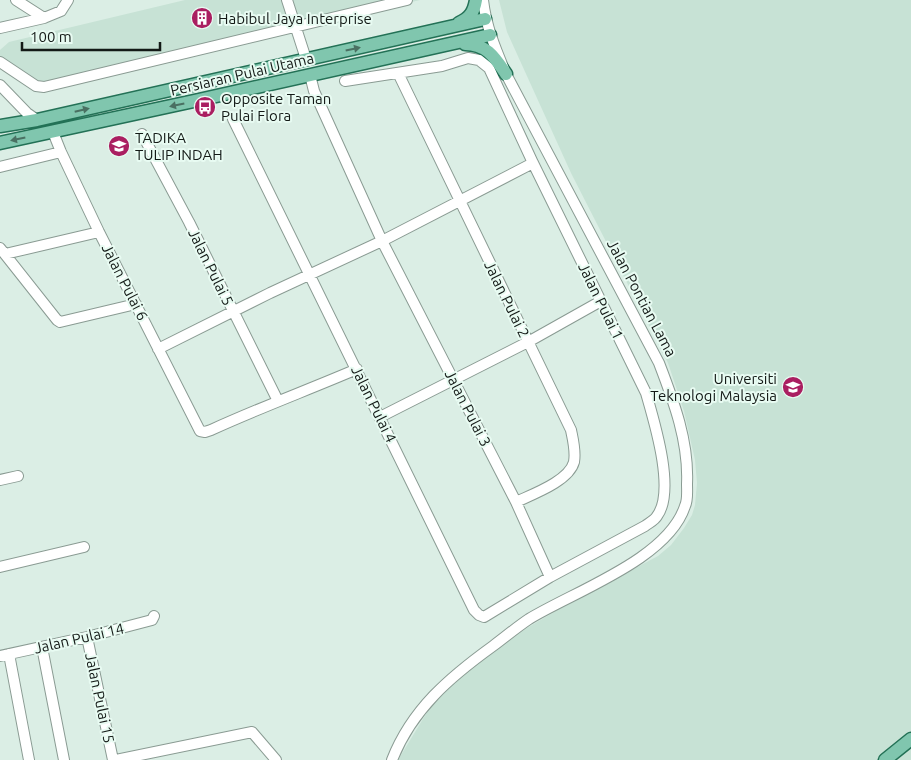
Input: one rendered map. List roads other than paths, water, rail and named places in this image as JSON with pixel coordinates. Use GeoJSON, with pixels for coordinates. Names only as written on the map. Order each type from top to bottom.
{"type":"FeatureCollection","features":[{"type":"Feature","properties":{"kind":"main road"},"geometry":{"type":"LineString","coordinates":[[450,27],[462,22],[471,15],[476,0]]}},
{"type":"Feature","properties":{"kind":"main road","name":"Persiaran Pulai Utama"},"geometry":{"type":"LineString","coordinates":[[0,126],[37,120],[485,19]]}},
{"type":"Feature","properties":{"kind":"main road","name":"Persiaran Pulai Utama"},"geometry":{"type":"LineString","coordinates":[[0,143],[490,34]]}},
{"type":"Feature","properties":{"kind":"main road"},"geometry":{"type":"LineString","coordinates":[[447,44],[474,44],[481,46],[494,57],[506,74]]}},
{"type":"Feature","properties":{"kind":"main road"},"geometry":{"type":"LineString","coordinates":[[306,59],[310,75]]}},
{"type":"Feature","properties":{"kind":"main road"},"geometry":{"type":"LineString","coordinates":[[885,760],[911,739]]}},
{"type":"Feature","properties":{"kind":"street"},"geometry":{"type":"LineString","coordinates":[[16,0],[44,18]]}},
{"type":"Feature","properties":{"kind":"street"},"geometry":{"type":"LineString","coordinates":[[0,28],[44,18],[61,11],[68,0]]}},
{"type":"Feature","properties":{"kind":"street"},"geometry":{"type":"LineString","coordinates":[[287,0],[306,59]]}},
{"type":"Feature","properties":{"kind":"street"},"geometry":{"type":"LineString","coordinates":[[0,62],[36,86],[44,87],[407,0]]}},
{"type":"Feature","properties":{"kind":"street","name":"Jalan Pontian Lama"},"geometry":{"type":"LineString","coordinates":[[392,760],[406,729],[449,680],[529,619],[626,567],[652,550],[671,531],[686,505],[688,471],[686,450],[672,396],[659,364],[506,74],[485,19],[483,0]]}},
{"type":"Feature","properties":{"kind":"street","name":"Jalan Pulai 1"},"geometry":{"type":"LineString","coordinates":[[345,81],[442,66],[468,58],[482,62],[489,68],[533,163],[646,393],[657,430],[666,492],[657,516],[645,526],[550,577]]}},
{"type":"Feature","properties":{"kind":"street","name":"Jalan Pulai 2"},"geometry":{"type":"LineString","coordinates":[[398,73],[571,430],[575,448],[573,463],[564,477],[516,502]]}},
{"type":"Feature","properties":{"kind":"street","name":"Jalan Pulai 3"},"geometry":{"type":"LineString","coordinates":[[310,75],[314,91],[382,241],[516,502],[550,577]]}},
{"type":"Feature","properties":{"kind":"street"},"geometry":{"type":"LineString","coordinates":[[0,85],[27,114],[37,120]]}},
{"type":"Feature","properties":{"kind":"street","name":"Jalan Pulai 4"},"geometry":{"type":"LineString","coordinates":[[234,119],[474,610],[484,617],[550,577]]}},
{"type":"Feature","properties":{"kind":"street","name":"Jalan Pulai 6"},"geometry":{"type":"LineString","coordinates":[[53,132],[60,152],[99,232],[200,431],[211,430],[278,400]]}},
{"type":"Feature","properties":{"kind":"street","name":"Jalan Pulai 5"},"geometry":{"type":"LineString","coordinates":[[142,134],[189,222],[278,400]]}},
{"type":"Feature","properties":{"kind":"street"},"geometry":{"type":"LineString","coordinates":[[0,167],[60,152]]}},
{"type":"Feature","properties":{"kind":"street"},"geometry":{"type":"LineString","coordinates":[[158,349],[309,274],[382,241],[533,163]]}},
{"type":"Feature","properties":{"kind":"street"},"geometry":{"type":"LineString","coordinates":[[99,232],[2,251],[60,322],[136,304]]}},
{"type":"Feature","properties":{"kind":"street"},"geometry":{"type":"LineString","coordinates":[[380,417],[528,342],[601,301]]}},
{"type":"Feature","properties":{"kind":"street"},"geometry":{"type":"LineString","coordinates":[[278,400],[318,386],[357,369]]}},
{"type":"Feature","properties":{"kind":"street"},"geometry":{"type":"LineString","coordinates":[[0,480],[18,476]]}},
{"type":"Feature","properties":{"kind":"street"},"geometry":{"type":"LineString","coordinates":[[0,567],[84,548]]}},
{"type":"Feature","properties":{"kind":"street","name":"Jalan Pulai 14"},"geometry":{"type":"LineString","coordinates":[[4,655],[87,637],[152,620],[154,616]]}},
{"type":"Feature","properties":{"kind":"street","name":"Jalan Pulai 15"},"geometry":{"type":"LineString","coordinates":[[87,637],[114,760]]}},
{"type":"Feature","properties":{"kind":"street"},"geometry":{"type":"LineString","coordinates":[[42,647],[64,760]]}},
{"type":"Feature","properties":{"kind":"street"},"geometry":{"type":"LineString","coordinates":[[4,655],[29,760]]}},
{"type":"Feature","properties":{"kind":"street"},"geometry":{"type":"LineString","coordinates":[[114,760],[252,732],[276,760]]}},
{"type":"Feature","properties":{"kind":"place","name":"Habibul Jaya Interprise"},"geometry":{"type":"Point","coordinates":[202,18]}},
{"type":"Feature","properties":{"kind":"place","name":"Opposite Taman Pulai Flora"},"geometry":{"type":"Point","coordinates":[205,107]}},
{"type":"Feature","properties":{"kind":"place","name":"TADIKA TULIP INDAH"},"geometry":{"type":"Point","coordinates":[119,146]}},
{"type":"Feature","properties":{"kind":"place","name":"Universiti Teknologi Malaysia"},"geometry":{"type":"Point","coordinates":[793,387]}}]}
